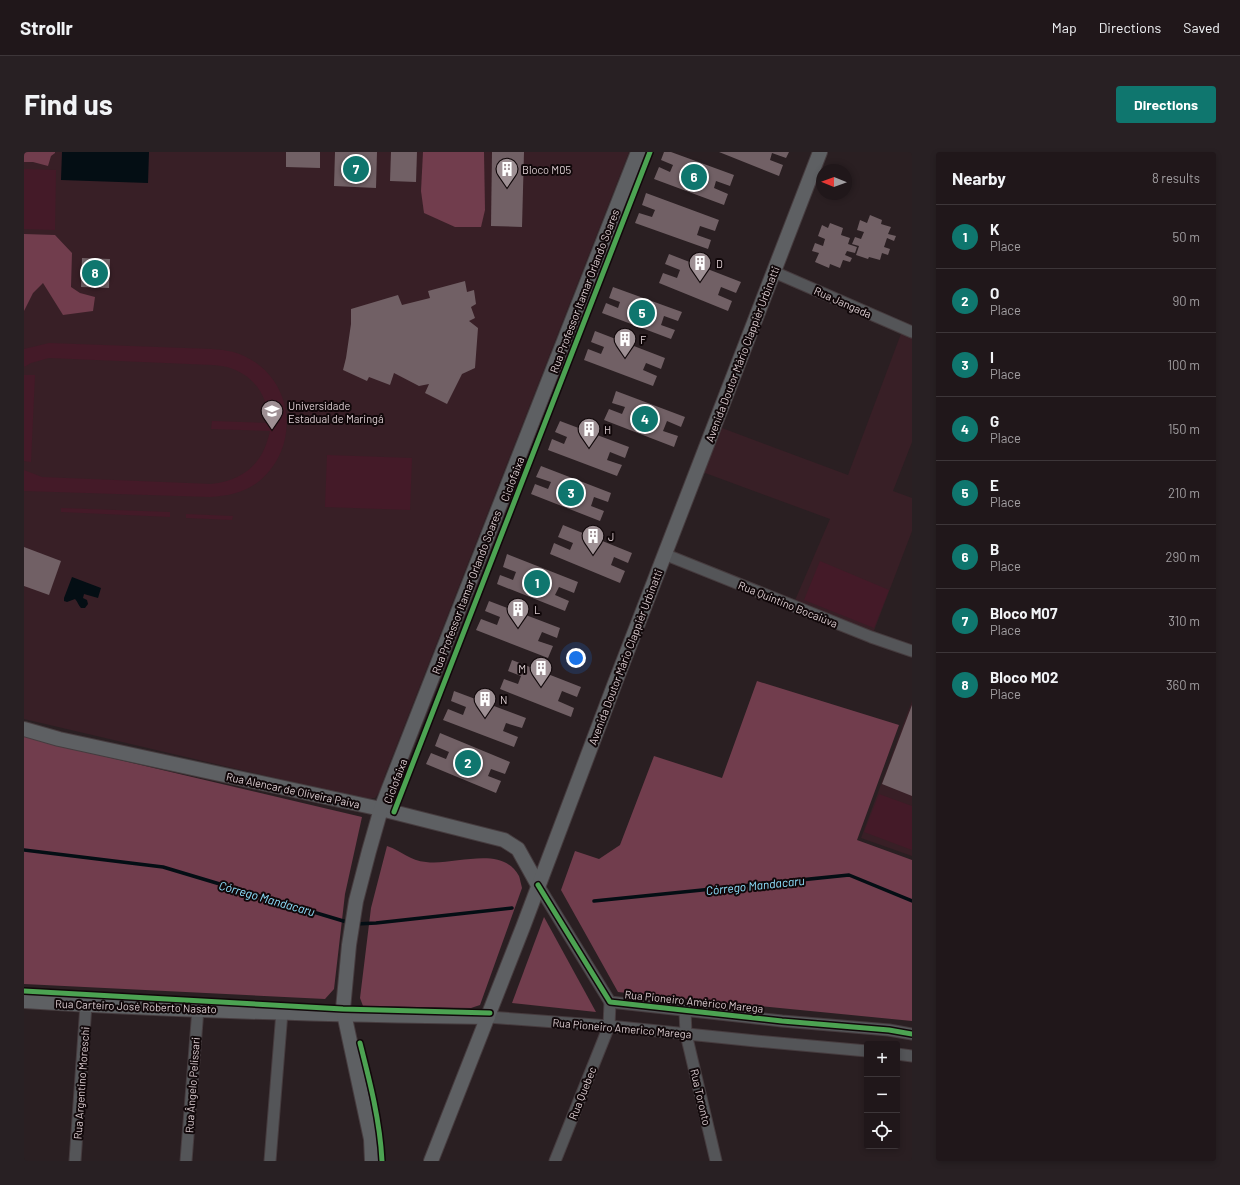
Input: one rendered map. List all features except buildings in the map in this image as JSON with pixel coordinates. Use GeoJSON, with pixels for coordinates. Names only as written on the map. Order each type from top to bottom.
{"type":"FeatureCollection","features":[{"type":"Feature","properties":{"kind":"main road","name":"Rua Professor Itamar Orlando Soares"},"geometry":{"type":"LineString","coordinates":[[381,809],[638,152]]}},
{"type":"Feature","properties":{"kind":"main road","name":"Avenida Doutor Mário Clappiér Urbinatti"},"geometry":{"type":"LineString","coordinates":[[431,1161],[524,927],[538,885],[664,554],[820,152]]}},
{"type":"Feature","properties":{"kind":"main road","name":"Rua Alencar de Oliveira Paiva"},"geometry":{"type":"LineString","coordinates":[[24,730],[59,739],[381,809],[504,840],[518,849],[538,885]]}},
{"type":"Feature","properties":{"kind":"main road"},"geometry":{"type":"LineString","coordinates":[[372,1161],[371,1139],[343,1009],[349,944],[356,901],[381,809]]}},
{"type":"Feature","properties":{"kind":"main road","name":"Rua Carteiro José Roberto Nasato"},"geometry":{"type":"LineString","coordinates":[[24,1001],[344,1016],[488,1017]]}},
{"type":"Feature","properties":{"kind":"street","name":"Rua Jangada"},"geometry":{"type":"LineString","coordinates":[[774,272],[912,332]]}},
{"type":"Feature","properties":{"kind":"street","name":"Rua Quintino Bocaiúva"},"geometry":{"type":"LineString","coordinates":[[664,554],[872,637],[912,651]]}},
{"type":"Feature","properties":{"kind":"street","name":"Rua Pioneiro Américo Marega"},"geometry":{"type":"LineString","coordinates":[[538,885],[610,1002],[685,1011],[889,1030],[912,1034]]}},
{"type":"Feature","properties":{"kind":"street","name":"Rua Quebec"},"geometry":{"type":"LineString","coordinates":[[555,1161],[609,1026],[610,1002]]}},
{"type":"Feature","properties":{"kind":"street","name":"Rua Argentino Moreschi"},"geometry":{"type":"LineString","coordinates":[[74,1161],[86,1005]]}},
{"type":"Feature","properties":{"kind":"street","name":"Rua Ângelo Pelissari"},"geometry":{"type":"LineString","coordinates":[[186,1161],[198,1009]]}},
{"type":"Feature","properties":{"kind":"street","name":"Rua Toronto"},"geometry":{"type":"LineString","coordinates":[[685,1011],[686,1034],[716,1161]]}},
{"type":"Feature","properties":{"kind":"street"},"geometry":{"type":"LineString","coordinates":[[270,1161],[282,1012]]}},
{"type":"Feature","properties":{"kind":"street","name":"Rua Pioneiro Americo Marega"},"geometry":{"type":"LineString","coordinates":[[488,1017],[609,1026],[756,1041],[864,1050]]}},
{"type":"Feature","properties":{"kind":"street"},"geometry":{"type":"LineString","coordinates":[[900,1054],[912,1056]]}},
{"type":"Feature","properties":{"kind":"shaded area","name":"Universidade Estadual de Maringá"},"geometry":{"type":"Polygon","coordinates":[[[24,152],[629,152],[380,791],[375,798],[365,799],[24,719],[24,152]]]}},
{"type":"Feature","properties":{"kind":"shaded area"},"geometry":{"type":"Polygon","coordinates":[[[24,152],[55,153],[51,156],[48,166],[33,162],[24,162],[24,152]]]}},
{"type":"Feature","properties":{"kind":"shaded area"},"geometry":{"type":"Polygon","coordinates":[[[62,152],[149,152],[148,183],[61,180],[62,152]]]}},
{"type":"Feature","properties":{"kind":"shaded area"},"geometry":{"type":"Polygon","coordinates":[[[423,152],[484,152],[485,210],[481,227],[455,227],[424,213],[421,191],[423,152]]]}},
{"type":"Feature","properties":{"kind":"shaded area"},"geometry":{"type":"Polygon","coordinates":[[[24,169],[56,170],[55,230],[24,229],[24,169]]]}},
{"type":"Feature","properties":{"kind":"shaded area"},"geometry":{"type":"Polygon","coordinates":[[[24,234],[55,235],[72,253],[71,287],[80,293],[95,297],[93,311],[63,315],[43,283],[33,293],[24,311],[24,234]]]}},
{"type":"Feature","properties":{"kind":"shaded area"},"geometry":{"type":"Polygon","coordinates":[[[902,331],[912,336],[912,442],[893,491],[912,498],[912,531],[872,636],[793,605],[830,519],[697,470],[714,425],[848,475],[902,331]]]}},
{"type":"Feature","properties":{"kind":"shaded area"},"geometry":{"type":"Polygon","coordinates":[[[49,343],[212,349],[240,354],[261,367],[274,381],[282,397],[286,415],[286,433],[281,451],[272,468],[253,486],[223,496],[210,497],[24,491],[24,470],[42,477],[211,484],[223,482],[242,474],[257,461],[267,443],[270,431],[211,429],[212,421],[270,423],[266,404],[258,388],[245,375],[227,367],[214,365],[49,358],[31,363],[24,367],[24,349],[49,343]]]}},
{"type":"Feature","properties":{"kind":"shaded area"},"geometry":{"type":"Polygon","coordinates":[[[24,375],[35,375],[31,462],[24,461],[24,375]]]}},
{"type":"Feature","properties":{"kind":"shaded area"},"geometry":{"type":"Polygon","coordinates":[[[327,455],[412,458],[410,510],[325,507],[327,455]]]}},
{"type":"Feature","properties":{"kind":"shaded area"},"geometry":{"type":"Polygon","coordinates":[[[61,508],[170,512],[170,517],[61,512],[61,508]]]}},
{"type":"Feature","properties":{"kind":"shaded area"},"geometry":{"type":"Polygon","coordinates":[[[186,514],[233,516],[232,520],[186,518],[186,514]]]}},
{"type":"Feature","properties":{"kind":"shaded area"},"geometry":{"type":"Polygon","coordinates":[[[820,561],[889,590],[874,628],[804,600],[820,561]]]}},
{"type":"Feature","properties":{"kind":"shaded area"},"geometry":{"type":"Polygon","coordinates":[[[72,577],[101,588],[98,598],[84,594],[83,598],[87,600],[88,604],[85,608],[81,608],[75,599],[67,602],[64,601],[72,577]]]}},
{"type":"Feature","properties":{"kind":"shaded area"},"geometry":{"type":"Polygon","coordinates":[[[757,681],[899,725],[857,840],[912,860],[912,1021],[618,992],[561,890],[575,851],[599,859],[620,845],[654,756],[722,778],[757,681]]]}},
{"type":"Feature","properties":{"kind":"shaded area"},"geometry":{"type":"Polygon","coordinates":[[[912,701],[912,856],[861,838],[912,701]]]}},
{"type":"Feature","properties":{"kind":"shaded area"},"geometry":{"type":"Polygon","coordinates":[[[24,736],[56,745],[362,817],[345,894],[334,989],[325,999],[24,984],[24,736]]]}},
{"type":"Feature","properties":{"kind":"shaded area"},"geometry":{"type":"Polygon","coordinates":[[[879,794],[912,806],[912,850],[864,832],[879,794]]]}},
{"type":"Feature","properties":{"kind":"shaded area"},"geometry":{"type":"Polygon","coordinates":[[[387,846],[415,860],[426,862],[477,858],[501,861],[511,866],[519,876],[522,888],[480,1005],[471,1008],[363,1006],[360,998],[371,908],[387,846]]]}},
{"type":"Feature","properties":{"kind":"shaded area"},"geometry":{"type":"Polygon","coordinates":[[[544,917],[596,1012],[512,1003],[544,917]]]}},
{"type":"Feature","properties":{"kind":"waterway","name":"Córrego Mandacaru"},"geometry":{"type":"LineString","coordinates":[[24,850],[163,867],[350,923]]}},
{"type":"Feature","properties":{"kind":"waterway","name":"Córrego Mandacaru"},"geometry":{"type":"LineString","coordinates":[[594,901],[849,875],[912,901]]}},
{"type":"Feature","properties":{"kind":"waterway","name":"Córrego Mandacaru"},"geometry":{"type":"LineString","coordinates":[[356,924],[512,908]]}},
{"type":"Feature","properties":{"kind":"cycle path","name":"Ciclofaixa"},"geometry":{"type":"LineString","coordinates":[[394,812],[650,152]]}},
{"type":"Feature","properties":{"kind":"cycle path"},"geometry":{"type":"LineString","coordinates":[[538,885],[610,1002],[782,1021],[889,1030],[912,1034]]}},
{"type":"Feature","properties":{"kind":"cycle path"},"geometry":{"type":"LineString","coordinates":[[24,991],[343,1009],[490,1013]]}},
{"type":"Feature","properties":{"kind":"cycle path"},"geometry":{"type":"LineString","coordinates":[[360,1043],[377,1116],[382,1161]]}},
{"type":"Feature","properties":{"kind":"place","name":"Bloco M07"},"geometry":{"type":"Point","coordinates":[356,169]}},
{"type":"Feature","properties":{"kind":"place","name":"B"},"geometry":{"type":"Point","coordinates":[694,177]}},
{"type":"Feature","properties":{"kind":"place","name":"Bloco M05"},"geometry":{"type":"Point","coordinates":[507,188]}},
{"type":"Feature","properties":{"kind":"place","name":"Bloco M02"},"geometry":{"type":"Point","coordinates":[95,273]}},
{"type":"Feature","properties":{"kind":"place","name":"D"},"geometry":{"type":"Point","coordinates":[700,282]}},
{"type":"Feature","properties":{"kind":"place","name":"E"},"geometry":{"type":"Point","coordinates":[642,313]}},
{"type":"Feature","properties":{"kind":"place","name":"F"},"geometry":{"type":"Point","coordinates":[625,358]}},
{"type":"Feature","properties":{"kind":"place","name":"G"},"geometry":{"type":"Point","coordinates":[645,419]}},
{"type":"Feature","properties":{"kind":"place","name":"Universidade Estadual de Maringá"},"geometry":{"type":"Point","coordinates":[272,430]}},
{"type":"Feature","properties":{"kind":"place","name":"H"},"geometry":{"type":"Point","coordinates":[589,448]}},
{"type":"Feature","properties":{"kind":"place","name":"I"},"geometry":{"type":"Point","coordinates":[571,493]}},
{"type":"Feature","properties":{"kind":"place","name":"J"},"geometry":{"type":"Point","coordinates":[593,556]}},
{"type":"Feature","properties":{"kind":"place","name":"K"},"geometry":{"type":"Point","coordinates":[537,583]}},
{"type":"Feature","properties":{"kind":"place","name":"L"},"geometry":{"type":"Point","coordinates":[518,628]}},
{"type":"Feature","properties":{"kind":"place","name":"M"},"geometry":{"type":"Point","coordinates":[541,688]}},
{"type":"Feature","properties":{"kind":"place","name":"N"},"geometry":{"type":"Point","coordinates":[485,718]}},
{"type":"Feature","properties":{"kind":"place","name":"O"},"geometry":{"type":"Point","coordinates":[468,763]}}]}
